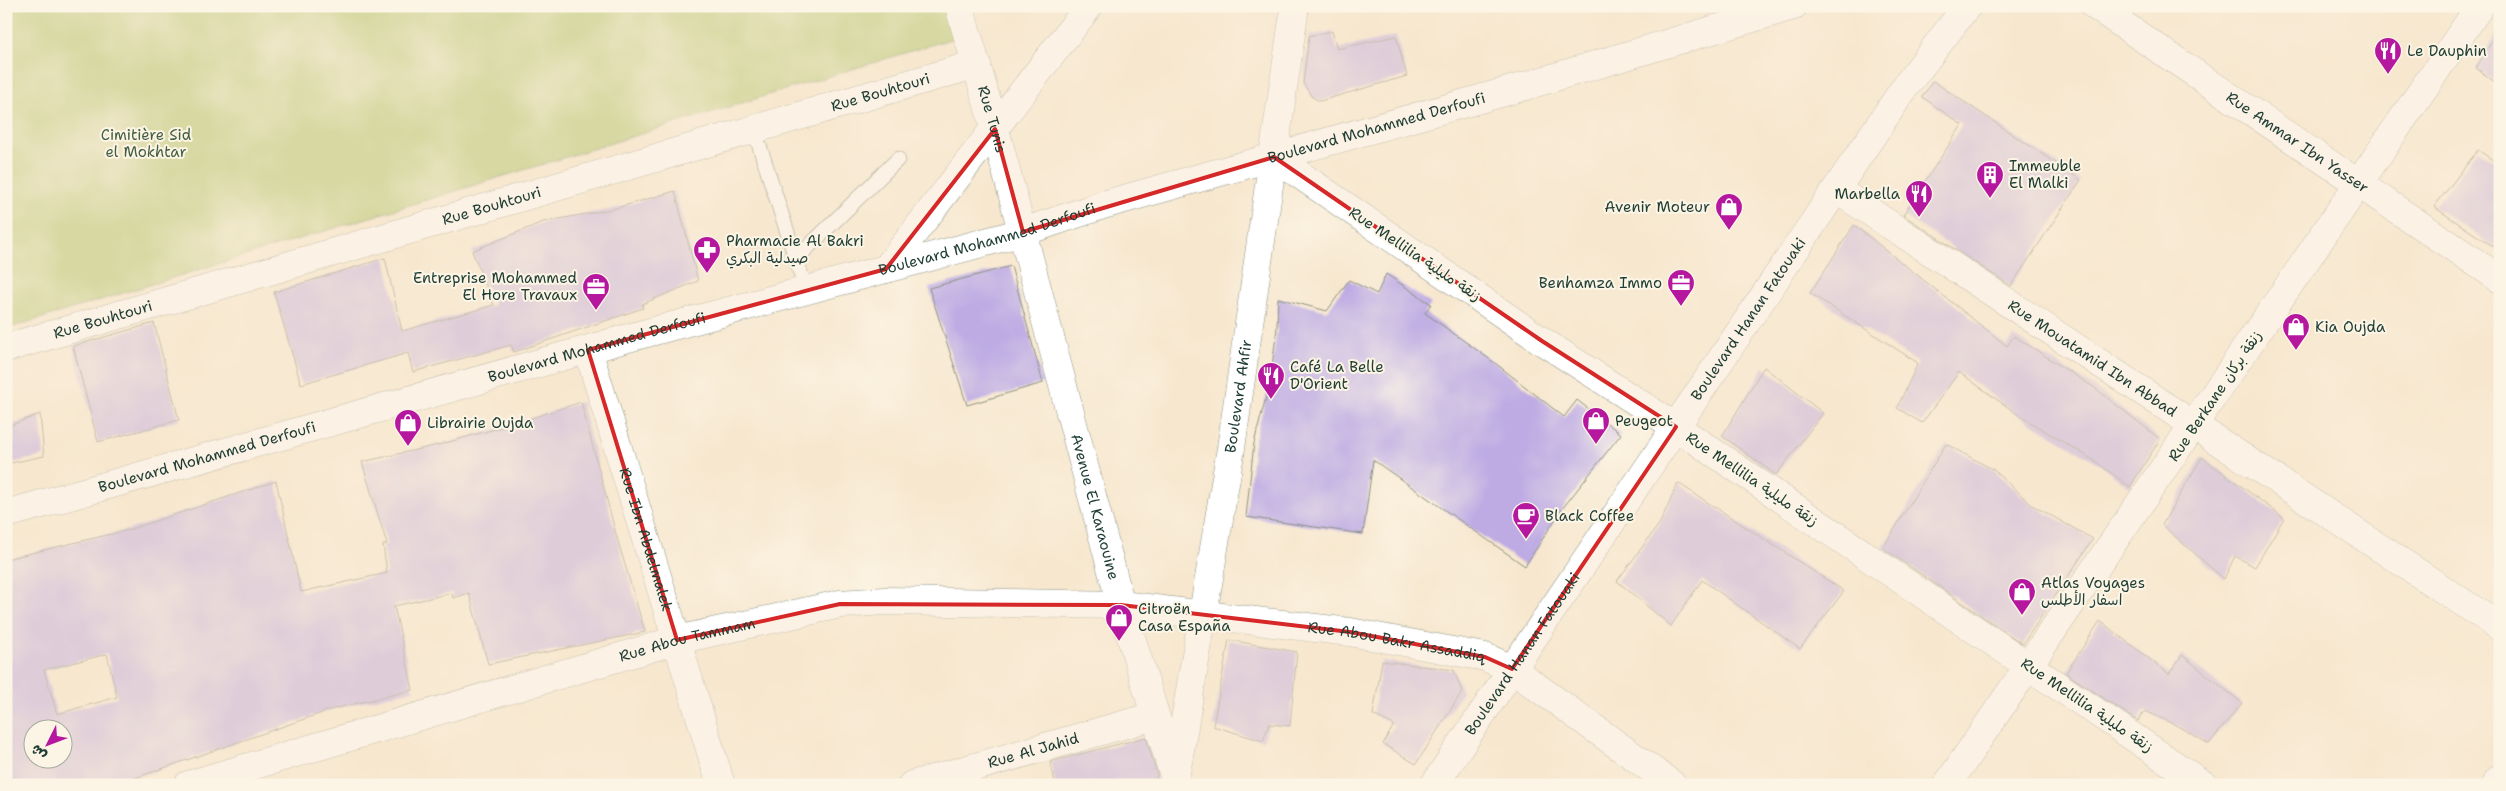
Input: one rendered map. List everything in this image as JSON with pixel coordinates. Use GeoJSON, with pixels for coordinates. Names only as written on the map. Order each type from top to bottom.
{"type":"FeatureCollection","features":[{"type":"Feature","properties":{"kind":"street","name":"Rue Tunis"},"geometry":{"type":"LineString","coordinates":[[959,6],[977,64],[1023,232]]}},
{"type":"Feature","properties":{"kind":"street"},"geometry":{"type":"LineString","coordinates":[[886,269],[1089,6]]}},
{"type":"Feature","properties":{"kind":"street","name":"Boulevard Ahfir"},"geometry":{"type":"LineString","coordinates":[[1174,782],[1231,448],[1295,6]]}},
{"type":"Feature","properties":{"kind":"street","name":"Boulevard Mohammed Derfoufi"},"geometry":{"type":"LineString","coordinates":[[6,514],[588,350],[1023,232],[1102,206],[1516,89],[1793,6]]}},
{"type":"Feature","properties":{"kind":"street","name":"Boulevard Hanan Fatouaki"},"geometry":{"type":"LineString","coordinates":[[1434,785],[1905,87],[1967,6]]}},
{"type":"Feature","properties":{"kind":"street","name":"Rue Ammar Ibn Yasser"},"geometry":{"type":"LineString","coordinates":[[2095,6],[2500,279]]}},
{"type":"Feature","properties":{"kind":"street","name":"Rue Berkane زنقة بركان"},"geometry":{"type":"LineString","coordinates":[[1946,785],[2361,184],[2480,6]]}},
{"type":"Feature","properties":{"kind":"street","name":"Rue Bouhtouri"},"geometry":{"type":"LineString","coordinates":[[6,348],[977,64]]}},
{"type":"Feature","properties":{"kind":"street","name":"Rue Mellilia زنقة مليلية"},"geometry":{"type":"LineString","coordinates":[[1274,157],[1542,341],[1676,427],[2204,785]]}},
{"type":"Feature","properties":{"kind":"street","name":"Rue Mouatamid Ibn Abbad"},"geometry":{"type":"LineString","coordinates":[[1836,190],[2500,627]]}},
{"type":"Feature","properties":{"kind":"street","name":"Avenue El Karaouine"},"geometry":{"type":"LineString","coordinates":[[1023,232],[1120,605],[1174,782]]}},
{"type":"Feature","properties":{"kind":"street","name":"Rue Ibn Abdelmalek"},"geometry":{"type":"LineString","coordinates":[[588,350],[721,785]]}},
{"type":"Feature","properties":{"kind":"street","name":"Rue Abou Tammam"},"geometry":{"type":"LineString","coordinates":[[188,785],[677,640],[840,604],[885,601],[1120,605],[1202,613]]}},
{"type":"Feature","properties":{"kind":"street","name":"Rue Abou Bakr Assaddiq"},"geometry":{"type":"LineString","coordinates":[[1202,613],[1350,632],[1485,657],[1512,669],[1673,785]]}},
{"type":"Feature","properties":{"kind":"street","name":"Rue Al Jahid"},"geometry":{"type":"LineString","coordinates":[[912,785],[1154,716]]}},
{"type":"Feature","properties":{"kind":"street"},"geometry":{"type":"LineString","coordinates":[[2496,785],[2500,778]]}},
{"type":"Feature","properties":{"kind":"lane"},"geometry":{"type":"LineString","coordinates":[[754,129],[806,290]]}},
{"type":"Feature","properties":{"kind":"lane"},"geometry":{"type":"LineString","coordinates":[[797,258],[898,159]]}},
{"type":"Feature","properties":{"kind":"highlighted area"},"geometry":{"type":"Polygon","coordinates":[[[995,129],[1023,232],[1274,157],[1542,341],[1676,427],[1512,669],[1485,657],[1350,632],[1121,605],[840,604],[677,640],[588,350],[886,269],[995,129]]]}},
{"type":"Feature","properties":{"kind":"green space","name":"Cimitière Sid el Mokhtar"},"geometry":{"type":"Polygon","coordinates":[[[6,6],[950,6],[960,36],[6,329],[6,6]]]}},
{"type":"Feature","properties":{"kind":"building"},"geometry":{"type":"Polygon","coordinates":[[[2500,27],[2500,86],[2476,68],[2500,27]]]}},
{"type":"Feature","properties":{"kind":"building"},"geometry":{"type":"Polygon","coordinates":[[[1332,31],[1337,49],[1396,36],[1407,76],[1320,101],[1312,97],[1303,83],[1309,36],[1332,31]]]}},
{"type":"Feature","properties":{"kind":"building","name":"Immeuble El Malki"},"geometry":{"type":"Polygon","coordinates":[[[1933,81],[2081,180],[2011,286],[1903,215],[1962,125],[1922,97],[1933,81]]]}},
{"type":"Feature","properties":{"kind":"building"},"geometry":{"type":"Polygon","coordinates":[[[2478,150],[2500,165],[2500,251],[2434,207],[2478,150]]]}},
{"type":"Feature","properties":{"kind":"building"},"geometry":{"type":"Polygon","coordinates":[[[675,191],[698,281],[642,304],[643,308],[514,352],[511,345],[413,372],[408,353],[301,384],[274,292],[385,258],[402,331],[494,305],[472,251],[543,222],[613,209],[675,191]]]}},
{"type":"Feature","properties":{"kind":"building"},"geometry":{"type":"Polygon","coordinates":[[[1854,225],[2007,346],[2014,336],[2095,388],[2160,439],[2130,487],[2095,461],[2020,416],[1959,372],[1922,423],[1897,408],[1918,363],[1810,293],[1854,225]]]}},
{"type":"Feature","properties":{"kind":"building"},"geometry":{"type":"Polygon","coordinates":[[[1011,266],[1043,383],[967,405],[929,288],[1011,266]]]}},
{"type":"Feature","properties":{"kind":"building"},"geometry":{"type":"Polygon","coordinates":[[[1386,274],[1431,304],[1425,313],[1495,363],[1564,417],[1577,400],[1621,434],[1562,509],[1525,566],[1373,460],[1363,534],[1246,517],[1254,443],[1270,382],[1277,328],[1278,298],[1327,311],[1349,280],[1377,294],[1386,274]]]}},
{"type":"Feature","properties":{"kind":"building"},"geometry":{"type":"Polygon","coordinates":[[[154,323],[179,420],[98,442],[73,346],[154,323]]]}},
{"type":"Feature","properties":{"kind":"building"},"geometry":{"type":"Polygon","coordinates":[[[1764,367],[1823,413],[1776,475],[1722,436],[1764,367]]]}},
{"type":"Feature","properties":{"kind":"building"},"geometry":{"type":"Polygon","coordinates":[[[581,402],[617,538],[645,632],[488,664],[469,593],[453,598],[452,593],[394,606],[413,690],[333,709],[115,785],[6,785],[6,559],[128,530],[276,481],[301,592],[387,573],[383,545],[387,544],[362,462],[438,445],[581,402]],[[107,654],[44,670],[57,714],[117,697],[107,654]]]}},
{"type":"Feature","properties":{"kind":"building"},"geometry":{"type":"Polygon","coordinates":[[[40,414],[44,456],[6,464],[6,427],[40,414]]]}},
{"type":"Feature","properties":{"kind":"building"},"geometry":{"type":"Polygon","coordinates":[[[1946,444],[1994,470],[2032,505],[2093,539],[2023,644],[1883,548],[1946,444]]]}},
{"type":"Feature","properties":{"kind":"building"},"geometry":{"type":"Polygon","coordinates":[[[2202,457],[2284,518],[2255,567],[2235,556],[2224,579],[2162,525],[2202,457]]]}},
{"type":"Feature","properties":{"kind":"building"},"geometry":{"type":"Polygon","coordinates":[[[1678,483],[1844,591],[1800,649],[1702,580],[1671,626],[1617,581],[1660,523],[1678,483]]]}},
{"type":"Feature","properties":{"kind":"building"},"geometry":{"type":"Polygon","coordinates":[[[2100,621],[2169,674],[2182,655],[2242,703],[2209,744],[2172,723],[2145,711],[2138,721],[2066,673],[2100,621]]]}},
{"type":"Feature","properties":{"kind":"building"},"geometry":{"type":"Polygon","coordinates":[[[1229,640],[1297,652],[1290,726],[1269,724],[1263,741],[1213,726],[1229,640]]]}},
{"type":"Feature","properties":{"kind":"building"},"geometry":{"type":"Polygon","coordinates":[[[1382,661],[1454,670],[1462,692],[1416,764],[1383,744],[1394,725],[1373,715],[1382,661]]]}},
{"type":"Feature","properties":{"kind":"building"},"geometry":{"type":"Polygon","coordinates":[[[1146,737],[1157,775],[1155,785],[1056,785],[1050,762],[1146,737]]]}},
{"type":"Feature","properties":{"kind":"place","name":"Le Dauphin"},"geometry":{"type":"Point","coordinates":[2388,75]}},
{"type":"Feature","properties":{"kind":"place","name":"Immeuble El Malki"},"geometry":{"type":"Point","coordinates":[1990,199]}},
{"type":"Feature","properties":{"kind":"place","name":"Marbella"},"geometry":{"type":"Point","coordinates":[1919,218]}},
{"type":"Feature","properties":{"kind":"place","name":"Avenir Moteur"},"geometry":{"type":"Point","coordinates":[1729,231]}},
{"type":"Feature","properties":{"kind":"place","name":"Pharmacie Al Bakri صيدلية البكري"},"geometry":{"type":"Point","coordinates":[707,274]}},
{"type":"Feature","properties":{"kind":"place","name":"Benhamza Immo"},"geometry":{"type":"Point","coordinates":[1681,307]}},
{"type":"Feature","properties":{"kind":"place","name":"Entreprise Mohammed El Hore Travaux"},"geometry":{"type":"Point","coordinates":[596,311]}},
{"type":"Feature","properties":{"kind":"place","name":"Kia Oujda"},"geometry":{"type":"Point","coordinates":[2296,351]}},
{"type":"Feature","properties":{"kind":"place","name":"Café La Belle D'Orient"},"geometry":{"type":"Point","coordinates":[1271,400]}},
{"type":"Feature","properties":{"kind":"place","name":"Peugeot"},"geometry":{"type":"Point","coordinates":[1596,445]}},
{"type":"Feature","properties":{"kind":"place","name":"Librairie Oujda"},"geometry":{"type":"Point","coordinates":[408,447]}},
{"type":"Feature","properties":{"kind":"place","name":"Black Coffee"},"geometry":{"type":"Point","coordinates":[1526,540]}},
{"type":"Feature","properties":{"kind":"place","name":"Atlas Voyages اسفار الأطلس"},"geometry":{"type":"Point","coordinates":[2022,616]}},
{"type":"Feature","properties":{"kind":"place","name":"Citroën Casa España"},"geometry":{"type":"Point","coordinates":[1119,642]}}]}
